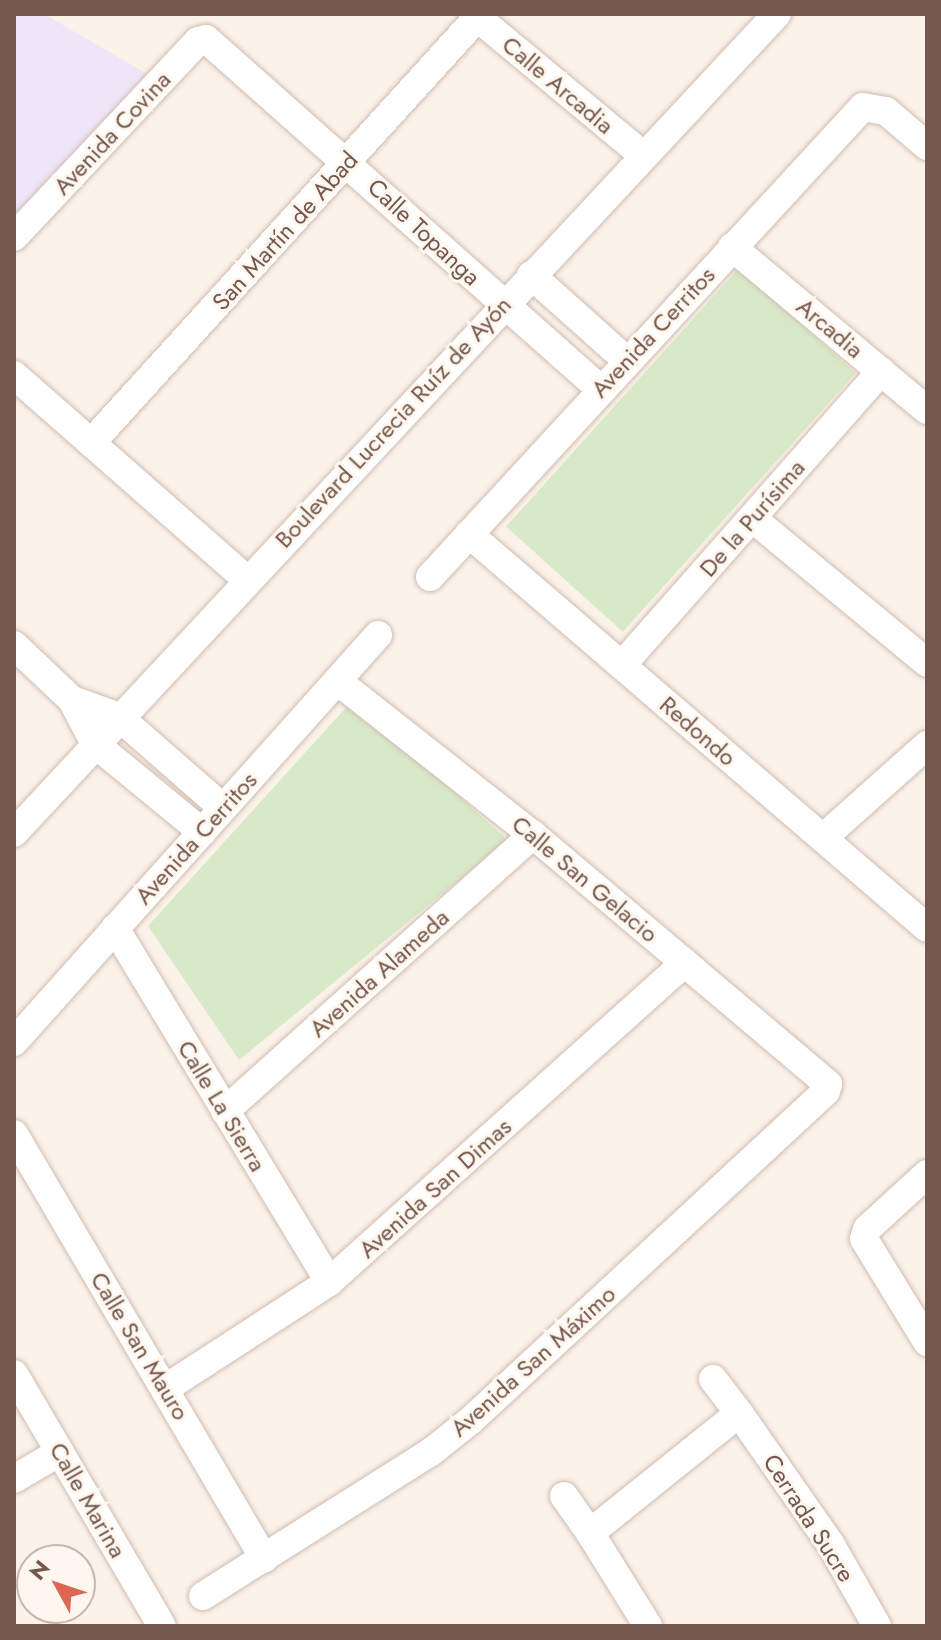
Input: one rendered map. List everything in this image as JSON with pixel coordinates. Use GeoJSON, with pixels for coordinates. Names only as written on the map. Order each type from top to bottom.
{"type":"FeatureCollection","features":[{"type":"Feature","properties":{"kind":"street","name":"Boulevard Lucrecia Ruíz de Ayón"},"geometry":{"type":"LineString","coordinates":[[14,833],[246,579],[777,14]]}},
{"type":"Feature","properties":{"kind":"street","name":"Calle Arcadia"},"geometry":{"type":"LineString","coordinates":[[475,16],[644,156]]}},
{"type":"Feature","properties":{"kind":"street","name":"San Martín de Abad"},"geometry":{"type":"LineString","coordinates":[[91,443],[348,163],[475,16]]}},
{"type":"Feature","properties":{"kind":"street","name":"Avenida Covina"},"geometry":{"type":"LineString","coordinates":[[14,237],[198,41],[214,43]]}},
{"type":"Feature","properties":{"kind":"street","name":"Calle Topanga"},"geometry":{"type":"LineString","coordinates":[[214,43],[599,388]]}},
{"type":"Feature","properties":{"kind":"street","name":"Avenida Cerritos"},"geometry":{"type":"LineString","coordinates":[[430,577],[599,388],[863,107],[886,111],[927,146]]}},
{"type":"Feature","properties":{"kind":"street","name":"Arcadia"},"geometry":{"type":"LineString","coordinates":[[732,247],[927,410]]}},
{"type":"Feature","properties":{"kind":"street"},"geometry":{"type":"LineString","coordinates":[[531,275],[626,360]]}},
{"type":"Feature","properties":{"kind":"street","name":"De la Purísima"},"geometry":{"type":"LineString","coordinates":[[622,665],[881,371]]}},
{"type":"Feature","properties":{"kind":"street"},"geometry":{"type":"LineString","coordinates":[[14,375],[246,579]]}},
{"type":"Feature","properties":{"kind":"street"},"geometry":{"type":"LineString","coordinates":[[752,518],[927,663]]}},
{"type":"Feature","properties":{"kind":"street","name":"Redondo"},"geometry":{"type":"LineString","coordinates":[[469,534],[927,928]]}},
{"type":"Feature","properties":{"kind":"street","name":"Avenida Cerritos"},"geometry":{"type":"LineString","coordinates":[[14,1042],[378,635]]}},
{"type":"Feature","properties":{"kind":"street"},"geometry":{"type":"LineString","coordinates":[[14,645],[72,700],[95,744],[202,832]]}},
{"type":"Feature","properties":{"kind":"street","name":"Calle San Gelacio"},"geometry":{"type":"LineString","coordinates":[[337,681],[533,835],[828,1084]]}},
{"type":"Feature","properties":{"kind":"street"},"geometry":{"type":"LineString","coordinates":[[72,700],[119,717],[223,808]]}},
{"type":"Feature","properties":{"kind":"street"},"geometry":{"type":"LineString","coordinates":[[823,838],[927,745]]}},
{"type":"Feature","properties":{"kind":"street","name":"Avenida Alameda"},"geometry":{"type":"LineString","coordinates":[[225,1111],[533,835]]}},
{"type":"Feature","properties":{"kind":"street","name":"Calle La Sierra"},"geometry":{"type":"LineString","coordinates":[[115,928],[329,1282]]}},
{"type":"Feature","properties":{"kind":"street","name":"Avenida San Dimas"},"geometry":{"type":"LineString","coordinates":[[166,1388],[329,1282],[685,963]]}},
{"type":"Feature","properties":{"kind":"street","name":"Avenida San Máximo"},"geometry":{"type":"LineString","coordinates":[[203,1596],[431,1452],[470,1421],[826,1091],[828,1084]]}},
{"type":"Feature","properties":{"kind":"street","name":"Calle San Mauro"},"geometry":{"type":"LineString","coordinates":[[14,1134],[264,1559]]}},
{"type":"Feature","properties":{"kind":"street"},"geometry":{"type":"LineString","coordinates":[[927,1174],[867,1229],[864,1239],[927,1342]]}},
{"type":"Feature","properties":{"kind":"street","name":"Calle Marina"},"geometry":{"type":"LineString","coordinates":[[14,1374],[158,1624]]}},
{"type":"Feature","properties":{"kind":"street","name":"Cerrada Sucre"},"geometry":{"type":"LineString","coordinates":[[713,1379],[831,1545],[877,1626]]}},
{"type":"Feature","properties":{"kind":"street"},"geometry":{"type":"LineString","coordinates":[[590,1533],[739,1413]]}},
{"type":"Feature","properties":{"kind":"street"},"geometry":{"type":"LineString","coordinates":[[14,1479],[60,1452]]}},
{"type":"Feature","properties":{"kind":"street"},"geometry":{"type":"LineString","coordinates":[[564,1496],[648,1626]]}},
{"type":"Feature","properties":{"kind":"shaded area"},"geometry":{"type":"Polygon","coordinates":[[[14,14],[44,14],[147,74],[14,221],[14,14]]]}},
{"type":"Feature","properties":{"kind":"green space"},"geometry":{"type":"Polygon","coordinates":[[[739,268],[856,373],[623,632],[506,527],[739,268]]]}},
{"type":"Feature","properties":{"kind":"green space"},"geometry":{"type":"Polygon","coordinates":[[[352,701],[508,840],[239,1060],[148,926],[352,701]]]}}]}
